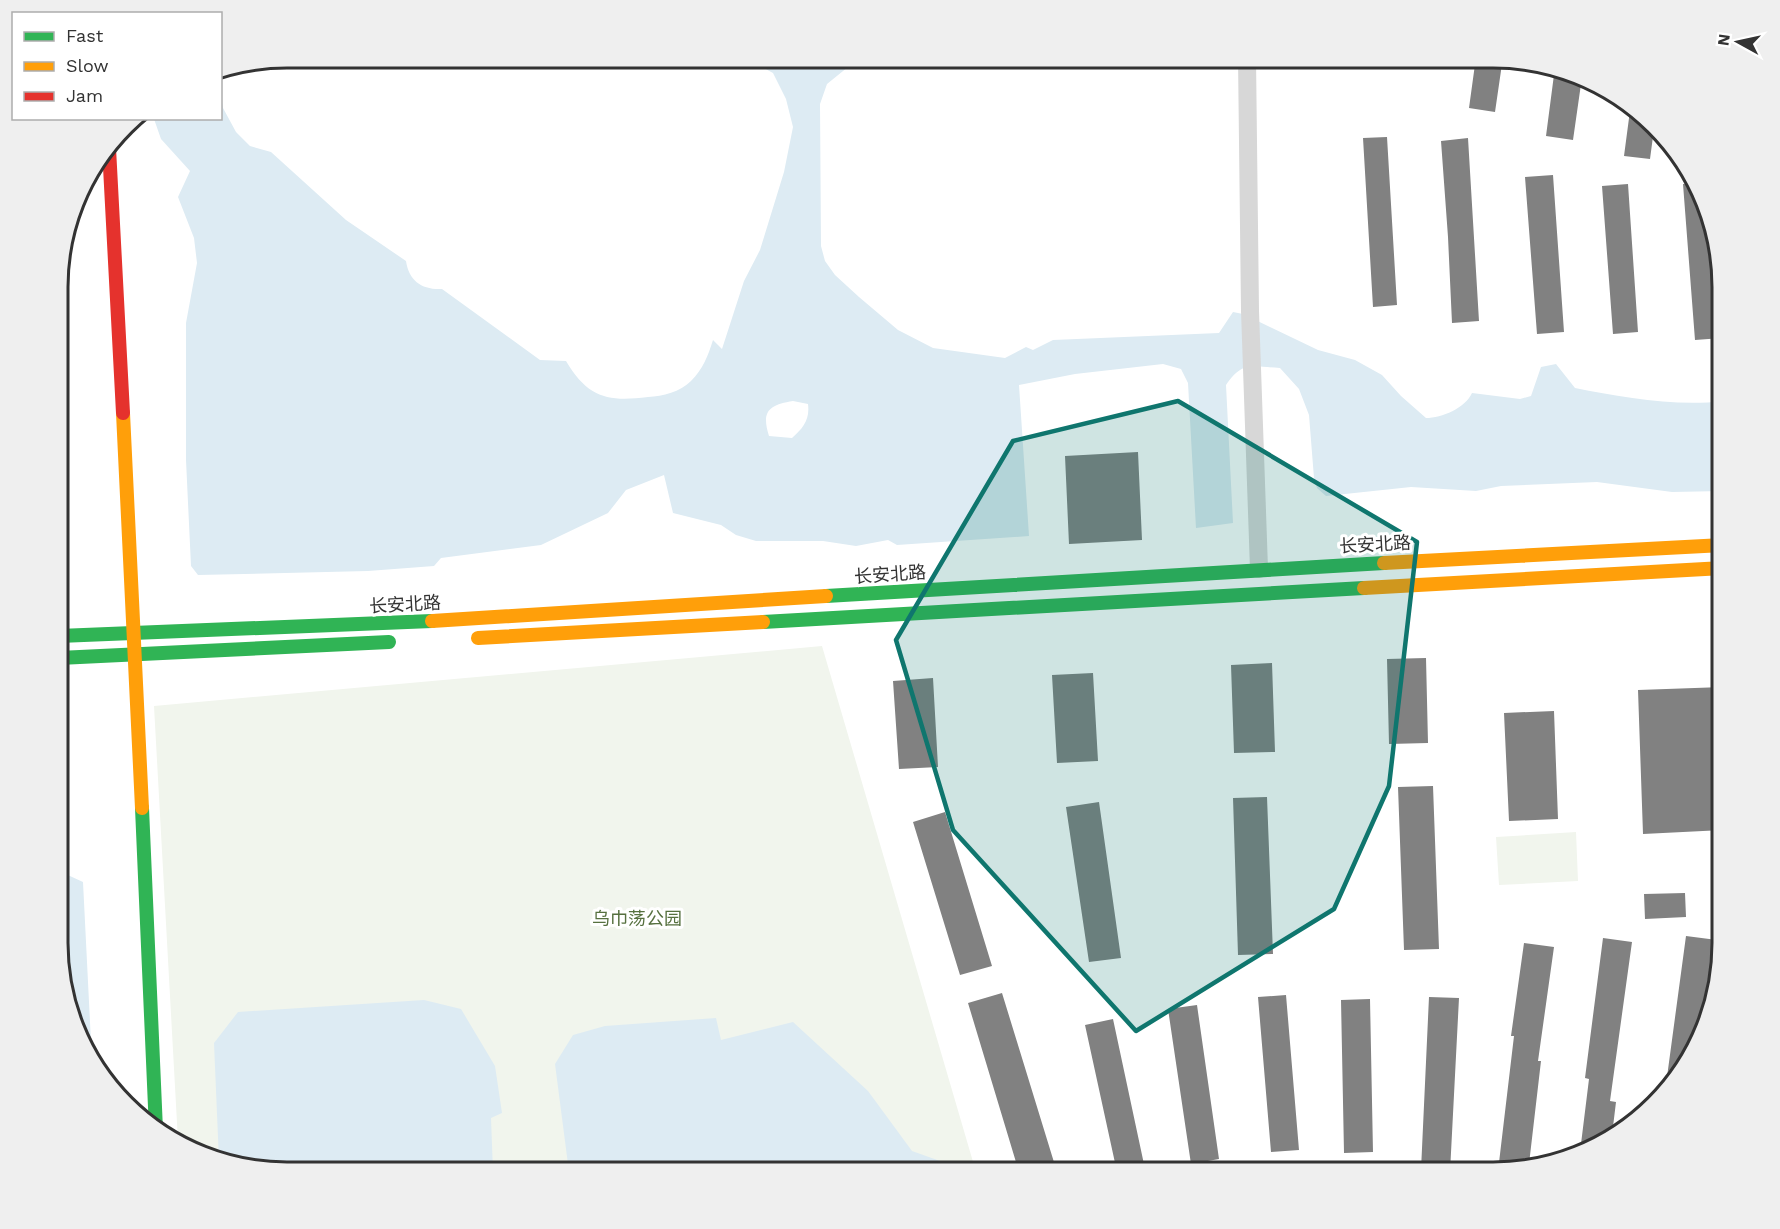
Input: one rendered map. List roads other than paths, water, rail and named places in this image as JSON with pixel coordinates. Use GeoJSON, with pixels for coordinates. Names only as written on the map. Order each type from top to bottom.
{"type":"FeatureCollection","features":[{"type":"Feature","properties":{"kind":"main road"},"geometry":{"type":"LineString","coordinates":[[109,158],[136,655],[155,1118]]}},
{"type":"Feature","properties":{"kind":"main road","name":"长安北路"},"geometry":{"type":"LineString","coordinates":[[68,636],[409,622],[1259,569],[1712,546]]}},
{"type":"Feature","properties":{"kind":"main road"},"geometry":{"type":"LineString","coordinates":[[465,638],[1712,569]]}},
{"type":"Feature","properties":{"kind":"main road","name":"长安北路"},"geometry":{"type":"LineString","coordinates":[[68,658],[397,642]]}},
{"type":"Feature","properties":{"kind":"street"},"geometry":{"type":"LineString","coordinates":[[1247,68],[1250,310],[1259,569]]}},
{"type":"Feature","properties":{"kind":"park label","name":"乌巾荡公园"},"geometry":{"type":"Point","coordinates":[637,918]}}]}
